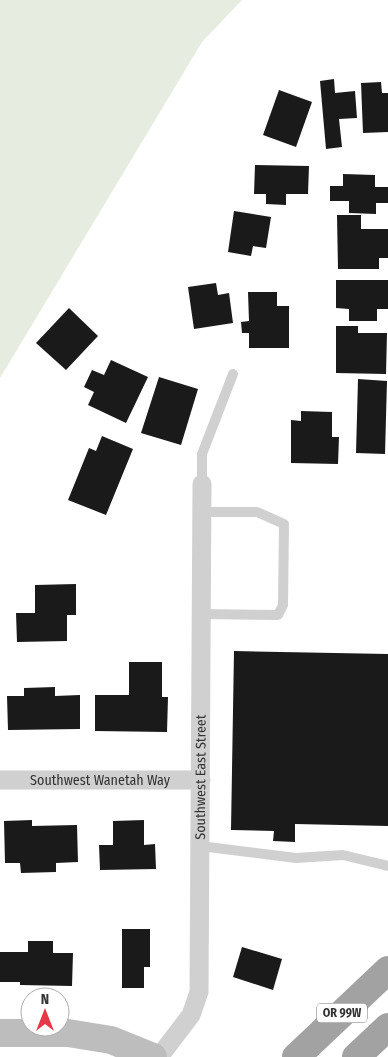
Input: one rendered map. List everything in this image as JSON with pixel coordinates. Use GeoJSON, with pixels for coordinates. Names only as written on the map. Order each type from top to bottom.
{"type":"FeatureCollection","features":[{"type":"Feature","properties":{"kind":"highway","name":"OR 99W"},"geometry":{"type":"LineString","coordinates":[[296,1057],[388,970]]}},
{"type":"Feature","properties":{"kind":"highway","name":"OR 99W"},"geometry":{"type":"LineString","coordinates":[[356,1057],[388,1027]]}},
{"type":"Feature","properties":{"kind":"main road"},"geometry":{"type":"LineString","coordinates":[[0,1033],[68,1034],[154,1057]]}},
{"type":"Feature","properties":{"kind":"street","name":"Southwest East Street"},"geometry":{"type":"LineString","coordinates":[[159,1057],[191,1015],[199,992],[202,484]]}},
{"type":"Feature","properties":{"kind":"street","name":"Southwest Wanetah Way"},"geometry":{"type":"LineString","coordinates":[[0,780],[201,780]]}},
{"type":"Feature","properties":{"kind":"lane"},"geometry":{"type":"LineString","coordinates":[[202,484],[202,454],[233,374]]}},
{"type":"Feature","properties":{"kind":"lane"},"geometry":{"type":"LineString","coordinates":[[202,512],[256,512],[284,524],[283,605],[278,615],[202,614]]}},
{"type":"Feature","properties":{"kind":"lane"},"geometry":{"type":"LineString","coordinates":[[200,846],[296,858],[343,855],[388,866]]}},
{"type":"Feature","properties":{"kind":"shaded area"},"geometry":{"type":"Polygon","coordinates":[[[0,0],[242,0],[202,42],[0,378],[0,0]]]}},
{"type":"Feature","properties":{"kind":"building"},"geometry":{"type":"Polygon","coordinates":[[[334,79],[335,93],[355,91],[357,118],[339,119],[342,147],[326,149],[320,81],[334,79]]]}},
{"type":"Feature","properties":{"kind":"building"},"geometry":{"type":"Polygon","coordinates":[[[381,82],[382,93],[388,93],[388,132],[363,133],[361,83],[381,82]]]}},
{"type":"Feature","properties":{"kind":"building"},"geometry":{"type":"Polygon","coordinates":[[[279,90],[312,102],[296,147],[263,135],[279,90]]]}},
{"type":"Feature","properties":{"kind":"building"},"geometry":{"type":"Polygon","coordinates":[[[255,165],[309,166],[308,194],[286,194],[286,205],[266,204],[266,194],[254,194],[255,165]]]}},
{"type":"Feature","properties":{"kind":"building"},"geometry":{"type":"Polygon","coordinates":[[[343,174],[375,175],[375,187],[388,187],[388,203],[376,203],[376,214],[349,213],[349,201],[330,201],[330,186],[343,186],[343,174]]]}},
{"type":"Feature","properties":{"kind":"building"},"geometry":{"type":"Polygon","coordinates":[[[234,211],[271,217],[266,248],[253,246],[251,256],[228,252],[234,211]]]}},
{"type":"Feature","properties":{"kind":"building"},"geometry":{"type":"Polygon","coordinates":[[[337,215],[361,215],[361,229],[388,229],[388,258],[379,258],[379,269],[338,269],[337,215]]]}},
{"type":"Feature","properties":{"kind":"building"},"geometry":{"type":"Polygon","coordinates":[[[336,280],[388,280],[388,309],[377,309],[377,321],[349,321],[349,309],[336,308],[336,280]]]}},
{"type":"Feature","properties":{"kind":"building"},"geometry":{"type":"Polygon","coordinates":[[[216,283],[218,295],[229,293],[233,323],[194,329],[188,287],[216,283]]]}},
{"type":"Feature","properties":{"kind":"building"},"geometry":{"type":"Polygon","coordinates":[[[248,292],[277,292],[277,306],[289,306],[289,348],[249,348],[249,333],[242,333],[241,322],[249,321],[248,292]]]}},
{"type":"Feature","properties":{"kind":"building"},"geometry":{"type":"Polygon","coordinates":[[[69,308],[98,336],[66,370],[36,343],[69,308]]]}},
{"type":"Feature","properties":{"kind":"building"},"geometry":{"type":"Polygon","coordinates":[[[336,326],[358,326],[358,333],[387,333],[386,374],[336,373],[336,326]]]}},
{"type":"Feature","properties":{"kind":"building"},"geometry":{"type":"Polygon","coordinates":[[[111,360],[148,377],[126,423],[88,405],[94,392],[84,387],[92,370],[104,375],[111,360]]]}},
{"type":"Feature","properties":{"kind":"building"},"geometry":{"type":"Polygon","coordinates":[[[159,377],[198,389],[181,445],[141,433],[159,377]]]}},
{"type":"Feature","properties":{"kind":"building"},"geometry":{"type":"Polygon","coordinates":[[[358,379],[387,381],[385,454],[356,453],[358,379]]]}},
{"type":"Feature","properties":{"kind":"building"},"geometry":{"type":"Polygon","coordinates":[[[301,411],[332,412],[332,437],[339,437],[338,464],[291,463],[291,420],[301,421],[301,411]]]}},
{"type":"Feature","properties":{"kind":"building"},"geometry":{"type":"Polygon","coordinates":[[[102,436],[133,449],[106,515],[68,500],[89,448],[96,451],[102,436]]]}},
{"type":"Feature","properties":{"kind":"building"},"geometry":{"type":"Polygon","coordinates":[[[76,584],[76,615],[67,615],[67,641],[17,642],[16,613],[35,613],[35,585],[76,584]]]}},
{"type":"Feature","properties":{"kind":"building"},"geometry":{"type":"Polygon","coordinates":[[[234,651],[388,654],[388,826],[295,824],[295,842],[273,841],[274,831],[231,830],[234,651]]]}},
{"type":"Feature","properties":{"kind":"building"},"geometry":{"type":"Polygon","coordinates":[[[129,662],[162,662],[162,697],[168,697],[167,732],[95,731],[95,695],[129,695],[129,662]]]}},
{"type":"Feature","properties":{"kind":"building"},"geometry":{"type":"Polygon","coordinates":[[[55,687],[55,696],[80,695],[80,729],[8,730],[7,696],[24,696],[24,688],[55,687]]]}},
{"type":"Feature","properties":{"kind":"building"},"geometry":{"type":"Polygon","coordinates":[[[32,820],[32,826],[77,825],[78,862],[56,863],[56,872],[21,873],[20,863],[5,863],[4,821],[32,820]]]}},
{"type":"Feature","properties":{"kind":"building"},"geometry":{"type":"Polygon","coordinates":[[[144,820],[144,845],[155,844],[156,869],[100,870],[99,845],[113,845],[113,821],[144,820]]]}},
{"type":"Feature","properties":{"kind":"building"},"geometry":{"type":"Polygon","coordinates":[[[122,929],[150,929],[150,967],[144,967],[144,988],[122,988],[122,929]]]}},
{"type":"Feature","properties":{"kind":"building"},"geometry":{"type":"Polygon","coordinates":[[[28,941],[53,941],[53,953],[73,953],[72,986],[20,985],[20,982],[0,982],[0,952],[28,952],[28,941]]]}},
{"type":"Feature","properties":{"kind":"building"},"geometry":{"type":"Polygon","coordinates":[[[242,947],[282,959],[273,990],[233,977],[242,947]]]}}]}
